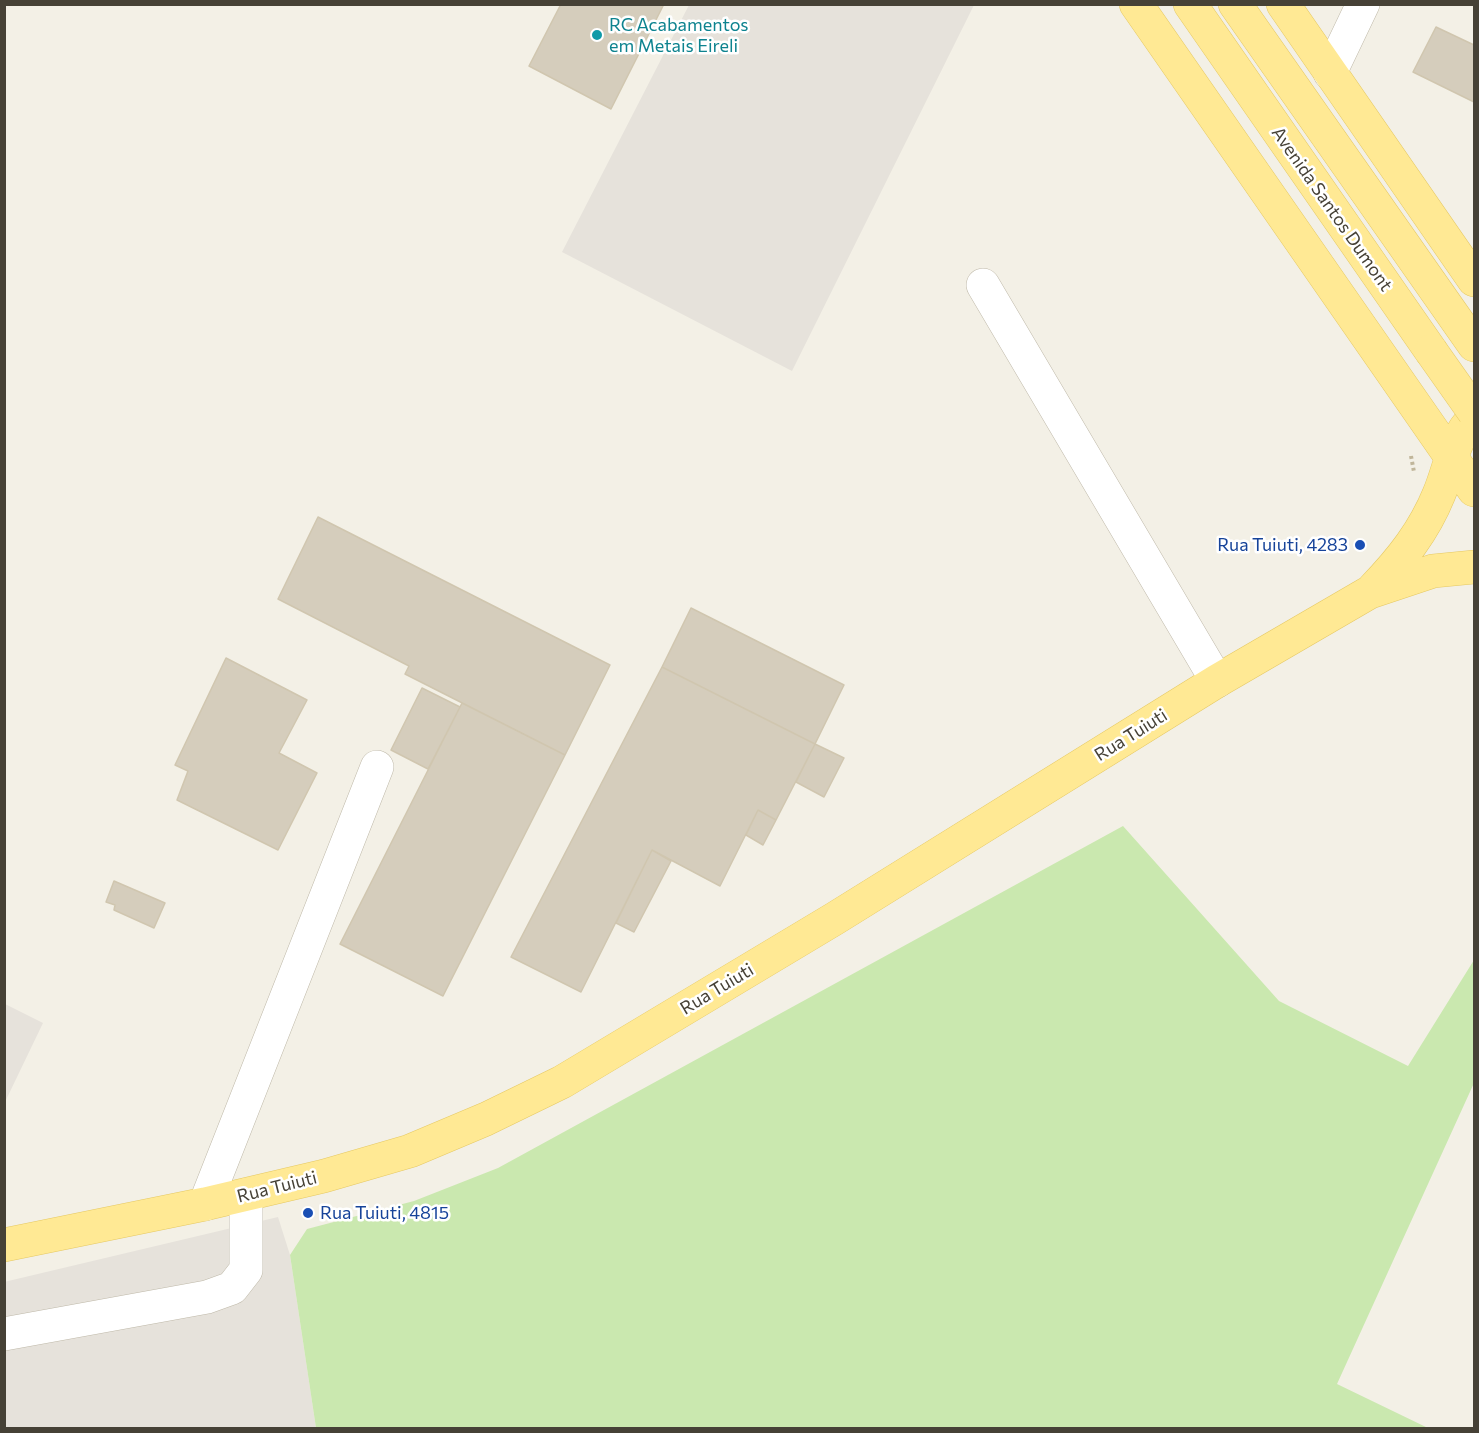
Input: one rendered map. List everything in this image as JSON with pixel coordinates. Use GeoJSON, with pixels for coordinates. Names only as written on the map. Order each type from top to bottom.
{"type":"FeatureCollection","features":[{"type":"Feature","properties":{"kind":"main road"},"geometry":{"type":"LineString","coordinates":[[1136,4],[1474,489]]}},
{"type":"Feature","properties":{"kind":"main road","name":"Avenida Santos Dumont"},"geometry":{"type":"LineString","coordinates":[[1190,4],[1474,412]]}},
{"type":"Feature","properties":{"kind":"main road"},"geometry":{"type":"LineString","coordinates":[[1235,4],[1469,337]]}},
{"type":"Feature","properties":{"kind":"main road"},"geometry":{"type":"LineString","coordinates":[[1283,4],[1474,280]]}},
{"type":"Feature","properties":{"kind":"main road","name":"Rua Tuiuti"},"geometry":{"type":"LineString","coordinates":[[1370,592],[1415,542],[1439,494],[1457,441],[1474,418]]}},
{"type":"Feature","properties":{"kind":"main road","name":"Rua Tuiuti"},"geometry":{"type":"LineString","coordinates":[[4,1245],[246,1195],[410,1151],[486,1119],[562,1082],[834,920],[1217,681],[1370,592],[1433,572],[1474,567]]}},
{"type":"Feature","properties":{"kind":"street"},"geometry":{"type":"LineString","coordinates":[[1330,73],[1363,4]]}},
{"type":"Feature","properties":{"kind":"street"},"geometry":{"type":"LineString","coordinates":[[983,285],[1217,681]]}},
{"type":"Feature","properties":{"kind":"street"},"geometry":{"type":"LineString","coordinates":[[205,1204],[377,767]]}},
{"type":"Feature","properties":{"kind":"street"},"geometry":{"type":"LineString","coordinates":[[4,1334],[207,1297],[232,1288],[246,1269],[246,1195]]}},
{"type":"Feature","properties":{"kind":"shaded area"},"geometry":{"type":"Polygon","coordinates":[[[689,5],[974,5],[792,371],[562,252],[689,5]]]}},
{"type":"Feature","properties":{"kind":"shaded area"},"geometry":{"type":"Polygon","coordinates":[[[5,1004],[43,1023],[5,1102],[5,1004]]]}},
{"type":"Feature","properties":{"kind":"shaded area"},"geometry":{"type":"Polygon","coordinates":[[[278,1217],[290,1255],[316,1428],[5,1428],[4,1282],[278,1217]]]}},
{"type":"Feature","properties":{"kind":"green space"},"geometry":{"type":"Polygon","coordinates":[[[1123,826],[1279,1001],[1408,1066],[1474,960],[1474,1083],[1337,1384],[1428,1428],[316,1428],[290,1255],[307,1229],[414,1201],[498,1168],[1123,826]]]}},
{"type":"Feature","properties":{"kind":"building","name":"RC Acabamentos em Metais Eireli"},"geometry":{"type":"Polygon","coordinates":[[[561,4],[664,4],[611,109],[529,66],[561,4]]]}},
{"type":"Feature","properties":{"kind":"building"},"geometry":{"type":"Polygon","coordinates":[[[1436,27],[1474,45],[1474,102],[1413,72],[1436,27]]]}},
{"type":"Feature","properties":{"kind":"building"},"geometry":{"type":"Polygon","coordinates":[[[318,517],[610,665],[565,755],[405,674],[409,666],[278,599],[318,517]]]}},
{"type":"Feature","properties":{"kind":"building"},"geometry":{"type":"Polygon","coordinates":[[[691,608],[844,685],[815,744],[662,667],[691,608]]]}},
{"type":"Feature","properties":{"kind":"building"},"geometry":{"type":"Polygon","coordinates":[[[226,658],[307,700],[279,753],[317,773],[278,850],[177,800],[188,771],[175,765],[226,658]]]}},
{"type":"Feature","properties":{"kind":"building"},"geometry":{"type":"Polygon","coordinates":[[[662,667],[815,744],[776,820],[758,810],[720,886],[652,850],[581,992],[511,957],[662,667]]]}},
{"type":"Feature","properties":{"kind":"building"},"geometry":{"type":"Polygon","coordinates":[[[422,688],[460,707],[428,769],[391,750],[422,688]]]}},
{"type":"Feature","properties":{"kind":"building"},"geometry":{"type":"Polygon","coordinates":[[[462,703],[565,755],[443,996],[340,944],[462,703]]]}},
{"type":"Feature","properties":{"kind":"building"},"geometry":{"type":"Polygon","coordinates":[[[815,744],[844,758],[824,797],[796,782],[815,744]]]}},
{"type":"Feature","properties":{"kind":"building"},"geometry":{"type":"Polygon","coordinates":[[[758,810],[776,820],[763,845],[746,835],[758,810]]]}},
{"type":"Feature","properties":{"kind":"building"},"geometry":{"type":"Polygon","coordinates":[[[652,850],[671,861],[634,932],[616,923],[652,850]]]}},
{"type":"Feature","properties":{"kind":"building"},"geometry":{"type":"Polygon","coordinates":[[[114,881],[165,903],[154,928],[114,910],[115,905],[106,902],[114,881]]]}},
{"type":"Feature","properties":{"kind":"place","name":"RC Acabamentos em Metais Eireli"},"geometry":{"type":"Point","coordinates":[597,35]}},
{"type":"Feature","properties":{"kind":"place","name":"Rua Tuiuti, 4283"},"geometry":{"type":"Point","coordinates":[1360,545]}},
{"type":"Feature","properties":{"kind":"place","name":"Rua Tuiuti, 4815"},"geometry":{"type":"Point","coordinates":[308,1213]}}]}
